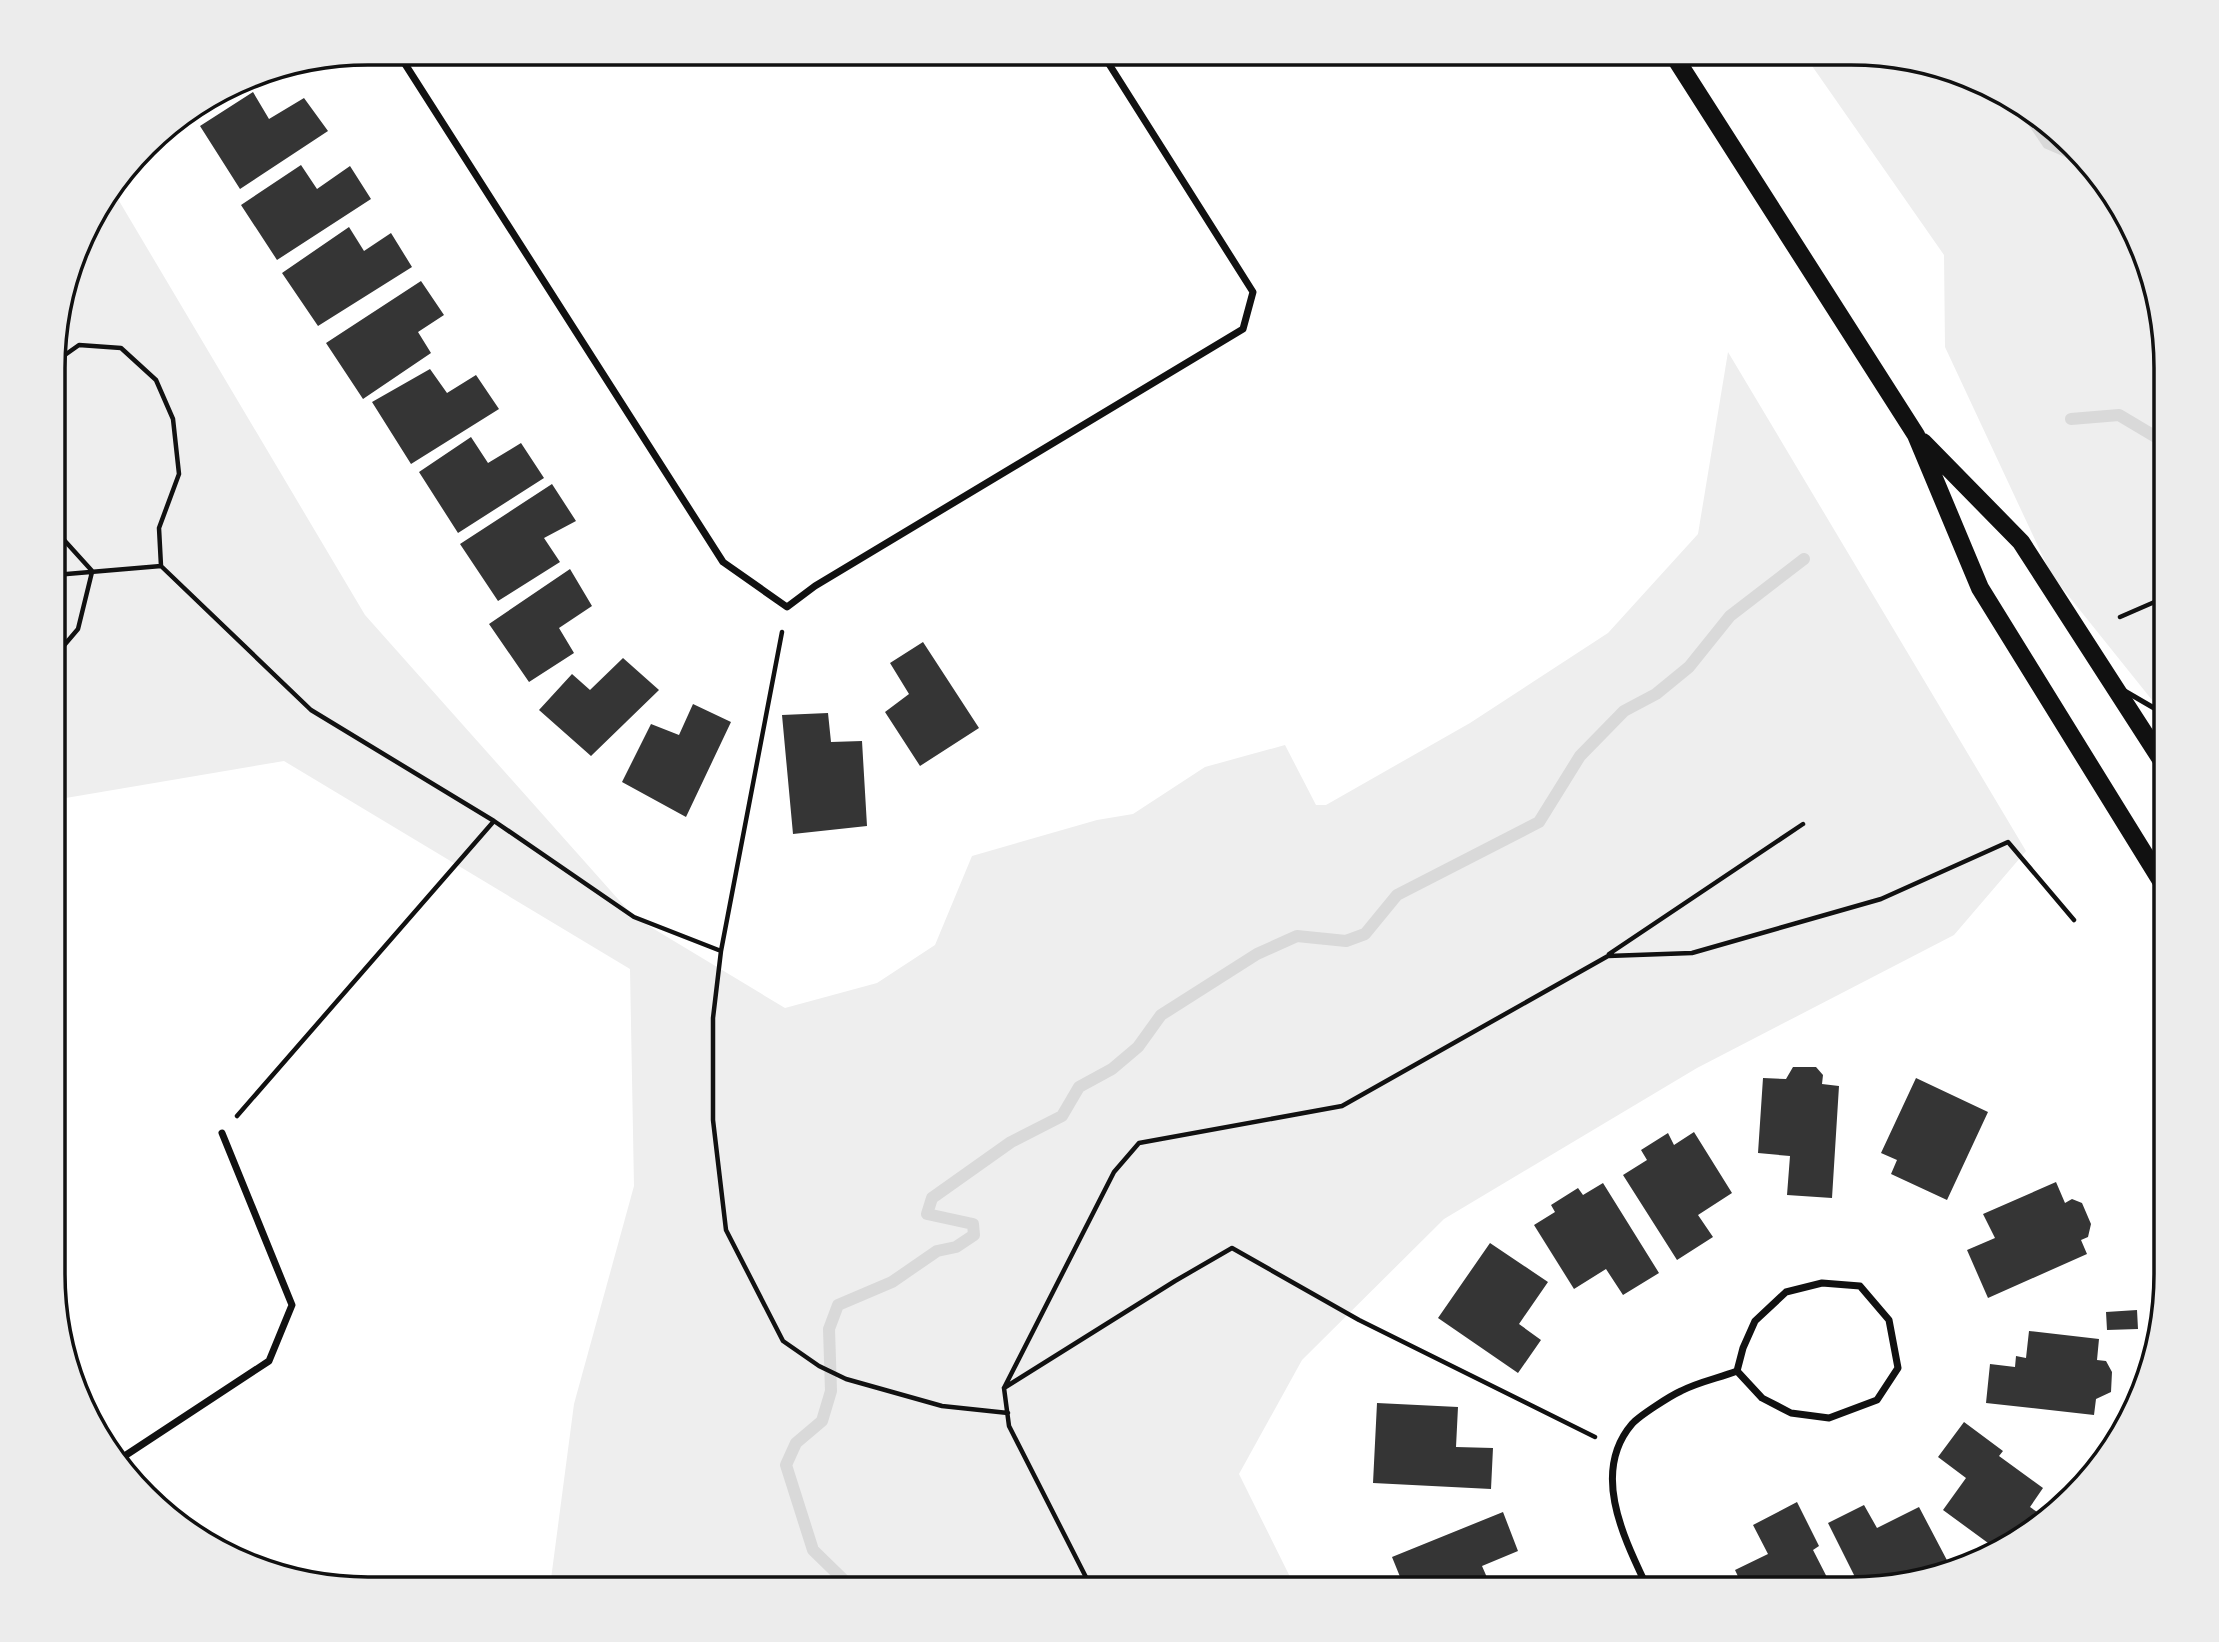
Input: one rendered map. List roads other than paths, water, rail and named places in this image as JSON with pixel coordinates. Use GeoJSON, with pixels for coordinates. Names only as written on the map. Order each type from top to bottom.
{"type":"FeatureCollection","features":[{"type":"Feature","properties":{"kind":"main road"},"geometry":{"type":"LineString","coordinates":[[1680,65],[1916,435],[1980,588],[2154,852]]}},
{"type":"Feature","properties":{"kind":"main road"},"geometry":{"type":"LineString","coordinates":[[1916,435],[2021,542],[2154,748]]}},
{"type":"Feature","properties":{"kind":"street"},"geometry":{"type":"LineString","coordinates":[[406,65],[723,562],[787,607],[827,579],[1243,329],[1253,292],[1110,65]]}},
{"type":"Feature","properties":{"kind":"street"},"geometry":{"type":"LineString","coordinates":[[125,1456],[269,1361],[292,1305],[222,1133]]}},
{"type":"Feature","properties":{"kind":"street"},"geometry":{"type":"LineString","coordinates":[[1822,1283],[1860,1286],[1889,1320],[1898,1368],[1877,1400],[1829,1418],[1791,1413],[1762,1398],[1737,1371],[1743,1348],[1755,1321],[1786,1292],[1822,1283]]}},
{"type":"Feature","properties":{"kind":"street"},"geometry":{"type":"LineString","coordinates":[[1642,1577],[1623,1536],[1613,1491],[1611,1479],[1618,1448],[1633,1423],[1682,1390],[1737,1371]]}},
{"type":"Feature","properties":{"kind":"lane"},"geometry":{"type":"LineString","coordinates":[[2114,685],[2154,708]]}},
{"type":"Feature","properties":{"kind":"waterway"},"geometry":{"type":"LineString","coordinates":[[2071,419],[2119,415],[2154,436]]}},
{"type":"Feature","properties":{"kind":"waterway"},"geometry":{"type":"LineString","coordinates":[[841,1577],[813,1550],[786,1465],[796,1443],[822,1421],[831,1391],[829,1329],[838,1305],[892,1282],[937,1251],[956,1247],[974,1235],[973,1224],[927,1214],[932,1198],[1011,1142],[1062,1116],[1079,1087],[1112,1069],[1138,1047],[1161,1015],[1257,954],[1297,936],[1346,941],[1365,934],[1397,895],[1539,822],[1580,756],[1624,711],[1656,694],[1689,667],[1730,616],[1804,559]]}}]}
